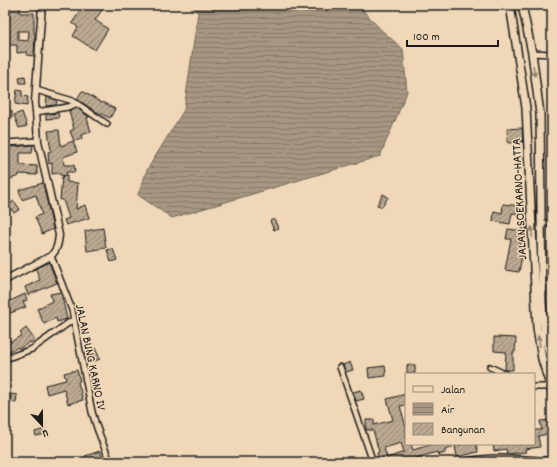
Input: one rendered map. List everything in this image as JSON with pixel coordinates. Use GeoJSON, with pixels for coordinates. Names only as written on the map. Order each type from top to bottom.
{"type":"FeatureCollection","features":[{"type":"Feature","properties":{"kind":"main road","name":"JALAN SOEKARNO-HATTA"},"geometry":{"type":"LineString","coordinates":[[510,5],[526,108],[539,316],[539,346],[551,390]]}},
{"type":"Feature","properties":{"kind":"main road","name":"JALAN SOEKARNO-HATTA"},"geometry":{"type":"LineString","coordinates":[[522,5],[532,53],[540,114],[542,223],[538,300]]}},
{"type":"Feature","properties":{"kind":"main road","name":"JALAN SOEKARNO-HATTA"},"geometry":{"type":"LineString","coordinates":[[539,316],[552,364]]}},
{"type":"Feature","properties":{"kind":"street"},"geometry":{"type":"LineString","coordinates":[[5,280],[51,256],[57,248],[58,235],[38,141],[36,112],[36,90],[42,5]]}},
{"type":"Feature","properties":{"kind":"street"},"geometry":{"type":"LineString","coordinates":[[532,53],[552,54]]}},
{"type":"Feature","properties":{"kind":"street"},"geometry":{"type":"LineString","coordinates":[[36,90],[68,99],[107,124]]}},
{"type":"Feature","properties":{"kind":"street"},"geometry":{"type":"LineString","coordinates":[[36,112],[68,107],[76,104]]}},
{"type":"Feature","properties":{"kind":"street"},"geometry":{"type":"LineString","coordinates":[[5,143],[38,141]]}},
{"type":"Feature","properties":{"kind":"street"},"geometry":{"type":"LineString","coordinates":[[542,223],[552,223]]}},
{"type":"Feature","properties":{"kind":"street","name":"JALAN BUNG KARNO IV"},"geometry":{"type":"LineString","coordinates":[[51,256],[69,301],[74,319],[92,412],[110,462]]}},
{"type":"Feature","properties":{"kind":"street"},"geometry":{"type":"LineString","coordinates":[[5,359],[32,349],[74,319]]}},
{"type":"Feature","properties":{"kind":"street"},"geometry":{"type":"LineString","coordinates":[[490,366],[503,373]]}},
{"type":"Feature","properties":{"kind":"street"},"geometry":{"type":"LineString","coordinates":[[340,367],[372,462]]}},
{"type":"Feature","properties":{"kind":"street"},"geometry":{"type":"LineString","coordinates":[[535,387],[551,390]]}},
{"type":"Feature","properties":{"kind":"street"},"geometry":{"type":"LineString","coordinates":[[467,462],[499,460],[552,461]]}},
{"type":"Feature","properties":{"kind":"water"},"geometry":{"type":"Polygon","coordinates":[[[192,5],[362,5],[362,9],[380,29],[403,49],[407,92],[380,156],[172,218],[138,195],[147,170],[184,110],[198,13],[192,5]]]}},
{"type":"Feature","properties":{"kind":"building"},"geometry":{"type":"Polygon","coordinates":[[[72,5],[94,5],[102,10],[95,20],[108,29],[95,50],[73,36],[78,27],[72,23],[81,10],[72,5]]]}},
{"type":"Feature","properties":{"kind":"building"},"geometry":{"type":"Polygon","coordinates":[[[20,6],[20,13],[34,13],[34,56],[26,55],[27,52],[17,53],[17,45],[9,45],[9,31],[5,31],[5,22],[9,22],[9,7],[20,6]],[[18,31],[18,40],[28,41],[29,31],[18,31]]]}},
{"type":"Feature","properties":{"kind":"building"},"geometry":{"type":"Polygon","coordinates":[[[5,71],[11,71],[9,90],[5,90],[5,71]]]}},
{"type":"Feature","properties":{"kind":"building"},"geometry":{"type":"Polygon","coordinates":[[[25,76],[26,83],[20,83],[19,77],[25,76]]]}},
{"type":"Feature","properties":{"kind":"building"},"geometry":{"type":"Polygon","coordinates":[[[17,90],[22,91],[22,96],[28,97],[27,106],[15,104],[17,90]]]}},
{"type":"Feature","properties":{"kind":"building"},"geometry":{"type":"Polygon","coordinates":[[[82,91],[115,109],[110,118],[93,110],[77,99],[82,91]]]}},
{"type":"Feature","properties":{"kind":"building"},"geometry":{"type":"Polygon","coordinates":[[[47,97],[57,100],[56,105],[46,106],[47,97]]]}},
{"type":"Feature","properties":{"kind":"building"},"geometry":{"type":"Polygon","coordinates":[[[77,108],[89,117],[87,118],[91,132],[81,135],[82,139],[74,141],[70,131],[74,129],[69,111],[77,108]]]}},
{"type":"Feature","properties":{"kind":"building"},"geometry":{"type":"Polygon","coordinates":[[[12,111],[12,118],[5,119],[5,112],[12,111]]]}},
{"type":"Feature","properties":{"kind":"building"},"geometry":{"type":"Polygon","coordinates":[[[22,112],[27,126],[19,128],[14,115],[22,112]]]}},
{"type":"Feature","properties":{"kind":"building"},"geometry":{"type":"Polygon","coordinates":[[[58,113],[59,118],[46,119],[46,114],[58,113]]]}},
{"type":"Feature","properties":{"kind":"building"},"geometry":{"type":"Polygon","coordinates":[[[522,128],[523,142],[508,143],[507,129],[522,128]]]}},
{"type":"Feature","properties":{"kind":"building"},"geometry":{"type":"Polygon","coordinates":[[[59,130],[61,146],[73,141],[77,152],[63,157],[64,165],[74,165],[75,172],[66,172],[67,176],[60,175],[59,173],[52,174],[52,163],[49,164],[48,152],[51,151],[48,131],[59,130]]]}},
{"type":"Feature","properties":{"kind":"building"},"geometry":{"type":"Polygon","coordinates":[[[33,145],[32,153],[20,153],[20,165],[37,166],[37,175],[19,174],[19,176],[10,179],[6,166],[9,147],[33,145]]]}},
{"type":"Feature","properties":{"kind":"building"},"geometry":{"type":"Polygon","coordinates":[[[67,176],[67,182],[78,183],[76,209],[85,205],[89,218],[66,225],[64,220],[69,218],[63,200],[60,200],[62,177],[67,176]]]}},
{"type":"Feature","properties":{"kind":"building"},"geometry":{"type":"Polygon","coordinates":[[[43,183],[53,229],[42,234],[35,217],[42,214],[36,195],[22,200],[19,190],[43,183]]]}},
{"type":"Feature","properties":{"kind":"building"},"geometry":{"type":"Polygon","coordinates":[[[383,194],[388,197],[382,207],[377,205],[383,194]]]}},
{"type":"Feature","properties":{"kind":"building"},"geometry":{"type":"Polygon","coordinates":[[[14,201],[20,209],[14,213],[8,205],[14,201]]]}},
{"type":"Feature","properties":{"kind":"building"},"geometry":{"type":"Polygon","coordinates":[[[503,204],[522,206],[521,214],[512,213],[510,224],[493,221],[494,211],[502,213],[503,204]]]}},
{"type":"Feature","properties":{"kind":"building"},"geometry":{"type":"Polygon","coordinates":[[[274,219],[278,228],[274,230],[270,221],[274,219]]]}},
{"type":"Feature","properties":{"kind":"building"},"geometry":{"type":"Polygon","coordinates":[[[523,223],[527,223],[527,230],[522,230],[523,223]]]}},
{"type":"Feature","properties":{"kind":"building"},"geometry":{"type":"Polygon","coordinates":[[[103,228],[106,248],[87,251],[85,231],[103,228]]]}},
{"type":"Feature","properties":{"kind":"building"},"geometry":{"type":"Polygon","coordinates":[[[508,229],[523,231],[520,249],[523,250],[519,272],[505,270],[511,239],[506,239],[508,229]]]}},
{"type":"Feature","properties":{"kind":"building"},"geometry":{"type":"Polygon","coordinates":[[[113,249],[117,260],[111,262],[107,250],[113,249]]]}},
{"type":"Feature","properties":{"kind":"building"},"geometry":{"type":"Polygon","coordinates":[[[49,262],[57,283],[28,295],[25,287],[40,280],[36,269],[49,262]]]}},
{"type":"Feature","properties":{"kind":"building"},"geometry":{"type":"Polygon","coordinates":[[[5,290],[10,301],[25,294],[27,300],[23,302],[26,307],[5,315],[5,290]]]}},
{"type":"Feature","properties":{"kind":"building"},"geometry":{"type":"Polygon","coordinates":[[[61,292],[67,319],[57,322],[56,318],[44,324],[37,309],[52,301],[50,294],[61,292]]]}},
{"type":"Feature","properties":{"kind":"building"},"geometry":{"type":"Polygon","coordinates":[[[26,328],[35,340],[19,349],[18,347],[10,352],[7,352],[5,343],[10,340],[11,342],[22,335],[20,333],[26,328]]]}},
{"type":"Feature","properties":{"kind":"building"},"geometry":{"type":"Polygon","coordinates":[[[494,337],[516,338],[515,352],[513,352],[513,370],[505,370],[506,352],[494,351],[494,337]]]}},
{"type":"Feature","properties":{"kind":"building"},"geometry":{"type":"Polygon","coordinates":[[[95,348],[100,359],[89,363],[85,352],[95,348]]]}},
{"type":"Feature","properties":{"kind":"building"},"geometry":{"type":"Polygon","coordinates":[[[350,362],[353,370],[346,372],[343,365],[350,362]]]}},
{"type":"Feature","properties":{"kind":"building"},"geometry":{"type":"Polygon","coordinates":[[[407,365],[415,365],[415,373],[407,373],[407,365]]]}},
{"type":"Feature","properties":{"kind":"building"},"geometry":{"type":"Polygon","coordinates":[[[385,366],[386,376],[369,378],[368,368],[385,366]]]}},
{"type":"Feature","properties":{"kind":"building"},"geometry":{"type":"Polygon","coordinates":[[[77,370],[80,381],[78,382],[83,400],[68,404],[64,389],[47,394],[45,385],[66,380],[64,373],[77,370]]]}},
{"type":"Feature","properties":{"kind":"building"},"geometry":{"type":"Polygon","coordinates":[[[361,390],[364,399],[356,401],[353,392],[361,390]]]}},
{"type":"Feature","properties":{"kind":"building"},"geometry":{"type":"Polygon","coordinates":[[[11,394],[17,395],[16,403],[10,402],[11,394]]]}},
{"type":"Feature","properties":{"kind":"building"},"geometry":{"type":"Polygon","coordinates":[[[405,394],[405,405],[400,406],[405,424],[405,445],[411,445],[413,450],[430,445],[451,445],[452,448],[445,450],[445,453],[438,455],[437,452],[416,458],[417,462],[378,462],[377,453],[379,452],[373,430],[366,430],[366,420],[374,420],[374,425],[393,420],[387,399],[405,394]],[[401,443],[384,448],[387,458],[404,452],[401,443]]]}},
{"type":"Feature","properties":{"kind":"building"},"geometry":{"type":"Polygon","coordinates":[[[550,420],[552,433],[538,436],[540,447],[525,449],[526,452],[507,454],[506,449],[494,451],[493,445],[535,445],[535,430],[542,430],[540,421],[550,420]]]}},
{"type":"Feature","properties":{"kind":"building"},"geometry":{"type":"Polygon","coordinates":[[[45,429],[46,434],[36,436],[35,432],[45,429]]]}},
{"type":"Feature","properties":{"kind":"building"},"geometry":{"type":"Polygon","coordinates":[[[476,445],[478,452],[457,457],[455,446],[476,445]]]}},
{"type":"Feature","properties":{"kind":"building"},"geometry":{"type":"Polygon","coordinates":[[[100,451],[103,459],[94,462],[87,462],[85,456],[100,451]]]}}]}
